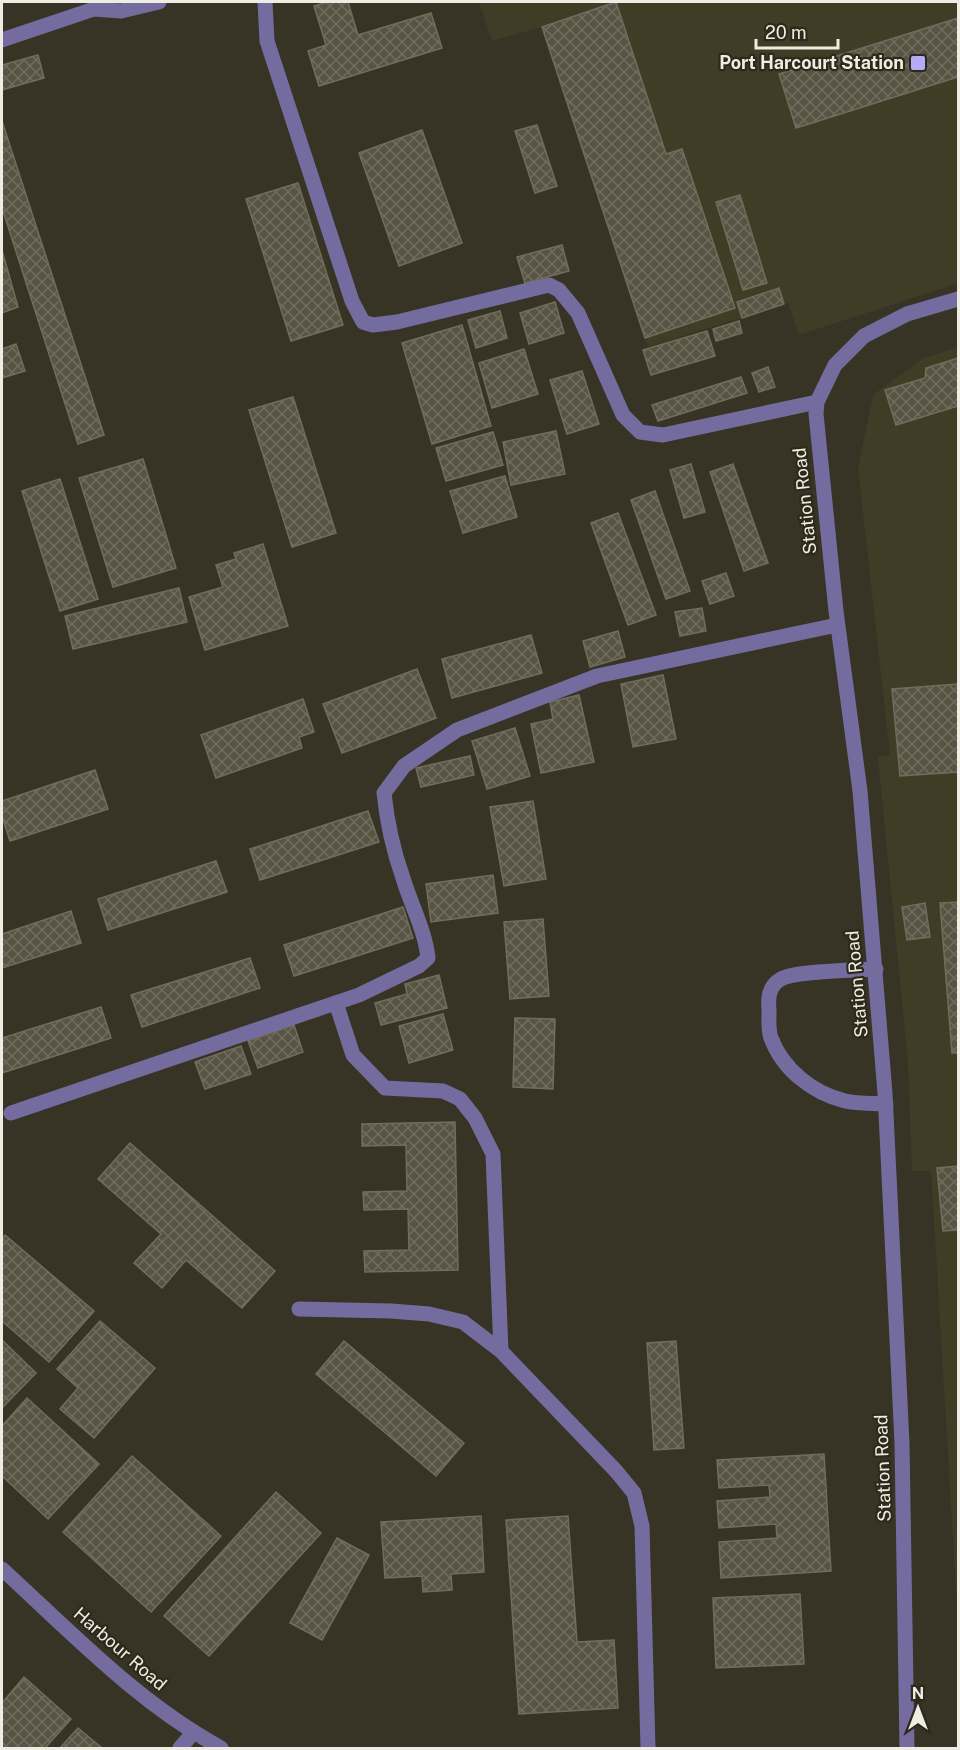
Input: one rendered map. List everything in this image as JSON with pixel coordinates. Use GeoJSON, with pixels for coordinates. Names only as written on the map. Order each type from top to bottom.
{"type":"FeatureCollection","features":[{"type":"Feature","properties":{"kind":"street"},"geometry":{"type":"LineString","coordinates":[[2,40],[91,5],[121,11],[159,2]]}},
{"type":"Feature","properties":{"kind":"street"},"geometry":{"type":"LineString","coordinates":[[265,2],[267,41],[352,301],[363,322],[374,325],[397,322],[549,285],[559,290],[578,313],[623,415],[640,432],[663,435],[817,402]]}},
{"type":"Feature","properties":{"kind":"street","name":"Station Road"},"geometry":{"type":"LineString","coordinates":[[908,1749],[902,1443],[886,1104],[860,791],[837,625],[816,414],[817,402],[835,365],[864,336],[907,314],[958,299]]}},
{"type":"Feature","properties":{"kind":"street"},"geometry":{"type":"LineString","coordinates":[[11,1113],[359,995],[419,966],[428,958],[426,944],[402,878],[387,824],[384,793],[404,766],[457,730],[597,676],[837,625]]}},
{"type":"Feature","properties":{"kind":"street"},"geometry":{"type":"LineString","coordinates":[[876,969],[794,975],[780,979],[771,987],[768,999],[770,1036],[780,1056],[793,1072],[822,1094],[847,1101],[886,1104]]}},
{"type":"Feature","properties":{"kind":"street"},"geometry":{"type":"LineString","coordinates":[[336,1003],[353,1055],[385,1088],[443,1091],[460,1099],[475,1118],[493,1154],[501,1351]]}},
{"type":"Feature","properties":{"kind":"street"},"geometry":{"type":"LineString","coordinates":[[299,1309],[429,1314],[463,1322],[501,1351],[616,1471],[634,1493],[642,1526],[648,1749]]}},
{"type":"Feature","properties":{"kind":"street","name":"Harbour Road"},"geometry":{"type":"LineString","coordinates":[[2,1569],[139,1694],[193,1733],[221,1749]]}},
{"type":"Feature","properties":{"kind":"street"},"geometry":{"type":"LineString","coordinates":[[180,1749],[193,1733]]}},
{"type":"Feature","properties":{"kind":"shaded area"},"geometry":{"type":"Polygon","coordinates":[[[479,2],[958,2],[958,283],[799,335],[788,303],[648,347],[542,27],[492,41],[479,2]]]}},
{"type":"Feature","properties":{"kind":"shaded area"},"geometry":{"type":"Polygon","coordinates":[[[958,347],[958,1622],[931,1171],[912,1171],[908,1064],[878,757],[890,755],[858,468],[873,395],[922,359],[958,347]]]}},
{"type":"Feature","properties":{"kind":"building"},"geometry":{"type":"Polygon","coordinates":[[[327,2],[348,2],[358,35],[431,13],[442,48],[319,86],[308,51],[326,45],[314,6],[327,2]]]}},
{"type":"Feature","properties":{"kind":"building"},"geometry":{"type":"Polygon","coordinates":[[[616,2],[666,154],[682,149],[735,308],[645,338],[542,27],[616,2]]]}},
{"type":"Feature","properties":{"kind":"building"},"geometry":{"type":"Polygon","coordinates":[[[958,18],[958,77],[796,128],[779,74],[958,18]]]}},
{"type":"Feature","properties":{"kind":"building"},"geometry":{"type":"Polygon","coordinates":[[[38,55],[44,78],[2,90],[2,65],[38,55]]]}},
{"type":"Feature","properties":{"kind":"building"},"geometry":{"type":"Polygon","coordinates":[[[2,121],[104,435],[78,444],[2,208],[2,121]]]}},
{"type":"Feature","properties":{"kind":"building"},"geometry":{"type":"Polygon","coordinates":[[[537,125],[557,186],[535,193],[515,131],[537,125]]]}},
{"type":"Feature","properties":{"kind":"building"},"geometry":{"type":"Polygon","coordinates":[[[422,130],[462,243],[399,266],[359,153],[422,130]]]}},
{"type":"Feature","properties":{"kind":"building"},"geometry":{"type":"Polygon","coordinates":[[[298,183],[343,325],[291,341],[246,199],[298,183]]]}},
{"type":"Feature","properties":{"kind":"building"},"geometry":{"type":"Polygon","coordinates":[[[740,195],[767,283],[743,290],[716,202],[740,195]]]}},
{"type":"Feature","properties":{"kind":"building"},"geometry":{"type":"Polygon","coordinates":[[[562,245],[569,271],[525,283],[517,257],[562,245]]]}},
{"type":"Feature","properties":{"kind":"building"},"geometry":{"type":"Polygon","coordinates":[[[2,250],[18,307],[2,313],[2,250]]]}},
{"type":"Feature","properties":{"kind":"building"},"geometry":{"type":"Polygon","coordinates":[[[779,288],[784,304],[742,318],[737,302],[779,288]]]}},
{"type":"Feature","properties":{"kind":"building"},"geometry":{"type":"Polygon","coordinates":[[[555,302],[564,333],[529,344],[520,313],[555,302]]]}},
{"type":"Feature","properties":{"kind":"building"},"geometry":{"type":"Polygon","coordinates":[[[500,311],[507,338],[476,348],[468,320],[500,311]]]}},
{"type":"Feature","properties":{"kind":"building"},"geometry":{"type":"Polygon","coordinates":[[[739,321],[742,333],[716,341],[713,329],[739,321]]]}},
{"type":"Feature","properties":{"kind":"building"},"geometry":{"type":"Polygon","coordinates":[[[462,325],[491,426],[432,444],[402,343],[462,325]]]}},
{"type":"Feature","properties":{"kind":"building"},"geometry":{"type":"Polygon","coordinates":[[[707,331],[715,356],[651,375],[643,350],[707,331]]]}},
{"type":"Feature","properties":{"kind":"building"},"geometry":{"type":"Polygon","coordinates":[[[16,344],[25,371],[2,378],[2,349],[16,344]]]}},
{"type":"Feature","properties":{"kind":"building"},"geometry":{"type":"Polygon","coordinates":[[[524,349],[538,394],[492,408],[479,363],[524,349]]]}},
{"type":"Feature","properties":{"kind":"building"},"geometry":{"type":"Polygon","coordinates":[[[958,358],[958,406],[896,425],[885,390],[925,378],[926,368],[958,358]]]}},
{"type":"Feature","properties":{"kind":"building"},"geometry":{"type":"Polygon","coordinates":[[[768,367],[775,387],[759,392],[752,373],[768,367]]]}},
{"type":"Feature","properties":{"kind":"building"},"geometry":{"type":"Polygon","coordinates":[[[582,371],[599,424],[567,434],[550,380],[582,371]]]}},
{"type":"Feature","properties":{"kind":"building"},"geometry":{"type":"Polygon","coordinates":[[[741,377],[747,393],[658,421],[652,405],[741,377]]]}},
{"type":"Feature","properties":{"kind":"building"},"geometry":{"type":"Polygon","coordinates":[[[293,397],[336,533],[292,547],[249,410],[293,397]]]}},
{"type":"Feature","properties":{"kind":"building"},"geometry":{"type":"Polygon","coordinates":[[[556,431],[565,474],[511,485],[503,442],[556,431]]]}},
{"type":"Feature","properties":{"kind":"building"},"geometry":{"type":"Polygon","coordinates":[[[493,432],[503,465],[446,481],[436,448],[493,432]]]}},
{"type":"Feature","properties":{"kind":"building"},"geometry":{"type":"Polygon","coordinates":[[[143,459],[176,568],[113,587],[79,478],[143,459]]]}},
{"type":"Feature","properties":{"kind":"building"},"geometry":{"type":"Polygon","coordinates":[[[691,464],[705,512],[684,518],[670,470],[691,464]]]}},
{"type":"Feature","properties":{"kind":"building"},"geometry":{"type":"Polygon","coordinates":[[[733,464],[768,563],[744,571],[710,472],[733,464]]]}},
{"type":"Feature","properties":{"kind":"building"},"geometry":{"type":"Polygon","coordinates":[[[505,476],[517,517],[463,533],[450,491],[505,476]]]}},
{"type":"Feature","properties":{"kind":"building"},"geometry":{"type":"Polygon","coordinates":[[[60,479],[98,599],[60,611],[22,491],[60,479]]]}},
{"type":"Feature","properties":{"kind":"building"},"geometry":{"type":"Polygon","coordinates":[[[655,491],[690,591],[666,599],[631,500],[655,491]]]}},
{"type":"Feature","properties":{"kind":"building"},"geometry":{"type":"Polygon","coordinates":[[[618,513],[656,615],[628,625],[591,523],[618,513]]]}},
{"type":"Feature","properties":{"kind":"building"},"geometry":{"type":"Polygon","coordinates":[[[263,544],[288,626],[205,650],[189,597],[223,587],[216,565],[236,559],[234,553],[263,544]]]}},
{"type":"Feature","properties":{"kind":"building"},"geometry":{"type":"Polygon","coordinates":[[[726,573],[734,596],[710,604],[702,581],[726,573]]]}},
{"type":"Feature","properties":{"kind":"building"},"geometry":{"type":"Polygon","coordinates":[[[179,588],[187,622],[73,649],[65,616],[179,588]]]}},
{"type":"Feature","properties":{"kind":"building"},"geometry":{"type":"Polygon","coordinates":[[[702,608],[706,631],[680,636],[675,612],[702,608]]]}},
{"type":"Feature","properties":{"kind":"building"},"geometry":{"type":"Polygon","coordinates":[[[618,631],[625,657],[590,667],[583,641],[618,631]]]}},
{"type":"Feature","properties":{"kind":"building"},"geometry":{"type":"Polygon","coordinates":[[[531,635],[542,673],[452,698],[442,659],[531,635]]]}},
{"type":"Feature","properties":{"kind":"building"},"geometry":{"type":"Polygon","coordinates":[[[417,669],[436,718],[342,753],[323,704],[417,669]]]}},
{"type":"Feature","properties":{"kind":"building"},"geometry":{"type":"Polygon","coordinates":[[[663,675],[676,739],[633,747],[621,684],[663,675]]]}},
{"type":"Feature","properties":{"kind":"building"},"geometry":{"type":"Polygon","coordinates":[[[958,684],[958,772],[900,776],[892,689],[958,684]]]}},
{"type":"Feature","properties":{"kind":"building"},"geometry":{"type":"Polygon","coordinates":[[[579,695],[594,762],[541,773],[531,724],[553,719],[550,702],[579,695]]]}},
{"type":"Feature","properties":{"kind":"building"},"geometry":{"type":"Polygon","coordinates":[[[303,699],[314,732],[299,737],[302,748],[216,778],[201,735],[303,699]]]}},
{"type":"Feature","properties":{"kind":"building"},"geometry":{"type":"Polygon","coordinates":[[[515,728],[530,776],[487,789],[472,741],[515,728]]]}},
{"type":"Feature","properties":{"kind":"building"},"geometry":{"type":"Polygon","coordinates":[[[470,756],[474,775],[421,787],[416,768],[470,756]]]}},
{"type":"Feature","properties":{"kind":"building"},"geometry":{"type":"Polygon","coordinates":[[[95,770],[108,809],[10,841],[2,816],[2,801],[95,770]]]}},
{"type":"Feature","properties":{"kind":"building"},"geometry":{"type":"Polygon","coordinates":[[[533,801],[546,879],[504,886],[490,807],[533,801]]]}},
{"type":"Feature","properties":{"kind":"building"},"geometry":{"type":"Polygon","coordinates":[[[368,811],[379,842],[260,880],[250,849],[368,811]]]}},
{"type":"Feature","properties":{"kind":"building"},"geometry":{"type":"Polygon","coordinates":[[[216,861],[227,892],[108,930],[98,899],[216,861]]]}},
{"type":"Feature","properties":{"kind":"building"},"geometry":{"type":"Polygon","coordinates":[[[493,875],[498,913],[431,922],[426,884],[493,875]]]}},
{"type":"Feature","properties":{"kind":"building"},"geometry":{"type":"Polygon","coordinates":[[[958,902],[958,1053],[952,1053],[940,903],[958,902]]]}},
{"type":"Feature","properties":{"kind":"building"},"geometry":{"type":"Polygon","coordinates":[[[925,903],[930,937],[907,940],[902,907],[925,903]]]}},
{"type":"Feature","properties":{"kind":"building"},"geometry":{"type":"Polygon","coordinates":[[[403,907],[413,938],[294,976],[284,945],[403,907]]]}},
{"type":"Feature","properties":{"kind":"building"},"geometry":{"type":"Polygon","coordinates":[[[71,911],[81,943],[2,968],[2,934],[71,911]]]}},
{"type":"Feature","properties":{"kind":"building"},"geometry":{"type":"Polygon","coordinates":[[[543,919],[549,996],[510,999],[504,922],[543,919]]]}},
{"type":"Feature","properties":{"kind":"building"},"geometry":{"type":"Polygon","coordinates":[[[250,958],[260,988],[142,1027],[131,995],[250,958]]]}},
{"type":"Feature","properties":{"kind":"building"},"geometry":{"type":"Polygon","coordinates":[[[439,975],[447,1008],[381,1025],[375,1003],[407,994],[405,984],[439,975]]]}},
{"type":"Feature","properties":{"kind":"building"},"geometry":{"type":"Polygon","coordinates":[[[101,1007],[111,1038],[2,1073],[2,1038],[101,1007]]]}},
{"type":"Feature","properties":{"kind":"building"},"geometry":{"type":"Polygon","coordinates":[[[443,1014],[453,1050],[409,1063],[399,1026],[443,1014]]]}},
{"type":"Feature","properties":{"kind":"building"},"geometry":{"type":"Polygon","coordinates":[[[515,1018],[555,1019],[553,1089],[513,1087],[515,1018]]]}},
{"type":"Feature","properties":{"kind":"building"},"geometry":{"type":"Polygon","coordinates":[[[294,1025],[303,1052],[258,1068],[248,1041],[294,1025]]]}},
{"type":"Feature","properties":{"kind":"building"},"geometry":{"type":"Polygon","coordinates":[[[241,1046],[251,1074],[205,1089],[195,1062],[241,1046]]]}},
{"type":"Feature","properties":{"kind":"building"},"geometry":{"type":"Polygon","coordinates":[[[455,1122],[458,1270],[365,1272],[364,1251],[409,1250],[408,1209],[364,1210],[363,1192],[407,1191],[406,1145],[362,1146],[362,1124],[455,1122]]]}},
{"type":"Feature","properties":{"kind":"building"},"geometry":{"type":"Polygon","coordinates":[[[130,1143],[275,1271],[242,1308],[186,1260],[162,1288],[134,1263],[161,1234],[98,1179],[130,1143]]]}},
{"type":"Feature","properties":{"kind":"building"},"geometry":{"type":"Polygon","coordinates":[[[958,1166],[958,1230],[943,1231],[937,1168],[958,1166]]]}},
{"type":"Feature","properties":{"kind":"building"},"geometry":{"type":"Polygon","coordinates":[[[5,1235],[94,1311],[49,1362],[2,1321],[2,1239],[5,1235]]]}},
{"type":"Feature","properties":{"kind":"building"},"geometry":{"type":"Polygon","coordinates":[[[100,1321],[155,1368],[94,1438],[60,1409],[78,1388],[57,1369],[100,1321]]]}},
{"type":"Feature","properties":{"kind":"building"},"geometry":{"type":"Polygon","coordinates":[[[2,1340],[36,1373],[2,1408],[2,1340]]]}},
{"type":"Feature","properties":{"kind":"building"},"geometry":{"type":"Polygon","coordinates":[[[344,1341],[464,1443],[436,1476],[316,1374],[344,1341]]]}},
{"type":"Feature","properties":{"kind":"building"},"geometry":{"type":"Polygon","coordinates":[[[676,1341],[684,1448],[654,1450],[647,1343],[676,1341]]]}},
{"type":"Feature","properties":{"kind":"building"},"geometry":{"type":"Polygon","coordinates":[[[27,1398],[99,1464],[48,1519],[2,1476],[2,1426],[27,1398]]]}},
{"type":"Feature","properties":{"kind":"building"},"geometry":{"type":"Polygon","coordinates":[[[824,1454],[831,1571],[721,1578],[719,1542],[777,1538],[776,1524],[719,1528],[717,1501],[770,1497],[769,1485],[719,1488],[717,1460],[824,1454]]]}},
{"type":"Feature","properties":{"kind":"building"},"geometry":{"type":"Polygon","coordinates":[[[132,1456],[221,1536],[151,1612],[63,1532],[132,1456]]]}},
{"type":"Feature","properties":{"kind":"building"},"geometry":{"type":"Polygon","coordinates":[[[276,1492],[321,1533],[209,1656],[164,1616],[276,1492]]]}},
{"type":"Feature","properties":{"kind":"building"},"geometry":{"type":"Polygon","coordinates":[[[481,1516],[484,1572],[451,1574],[452,1590],[423,1592],[422,1576],[385,1578],[381,1522],[481,1516]]]}},
{"type":"Feature","properties":{"kind":"building"},"geometry":{"type":"Polygon","coordinates":[[[568,1516],[577,1642],[614,1640],[618,1708],[519,1714],[506,1520],[568,1516]]]}},
{"type":"Feature","properties":{"kind":"building"},"geometry":{"type":"Polygon","coordinates":[[[337,1538],[369,1555],[322,1640],[290,1623],[337,1538]]]}},
{"type":"Feature","properties":{"kind":"building"},"geometry":{"type":"Polygon","coordinates":[[[800,1594],[804,1664],[716,1668],[713,1598],[800,1594]]]}},
{"type":"Feature","properties":{"kind":"building"},"geometry":{"type":"Polygon","coordinates":[[[24,1677],[71,1719],[45,1748],[2,1748],[2,1703],[24,1677]]]}},
{"type":"Feature","properties":{"kind":"building"},"geometry":{"type":"Polygon","coordinates":[[[78,1728],[102,1748],[60,1748],[78,1728]]]}},
{"type":"Feature","properties":{"kind":"place","name":"Port Harcourt Station"},"geometry":{"type":"Point","coordinates":[918,63]}}]}
